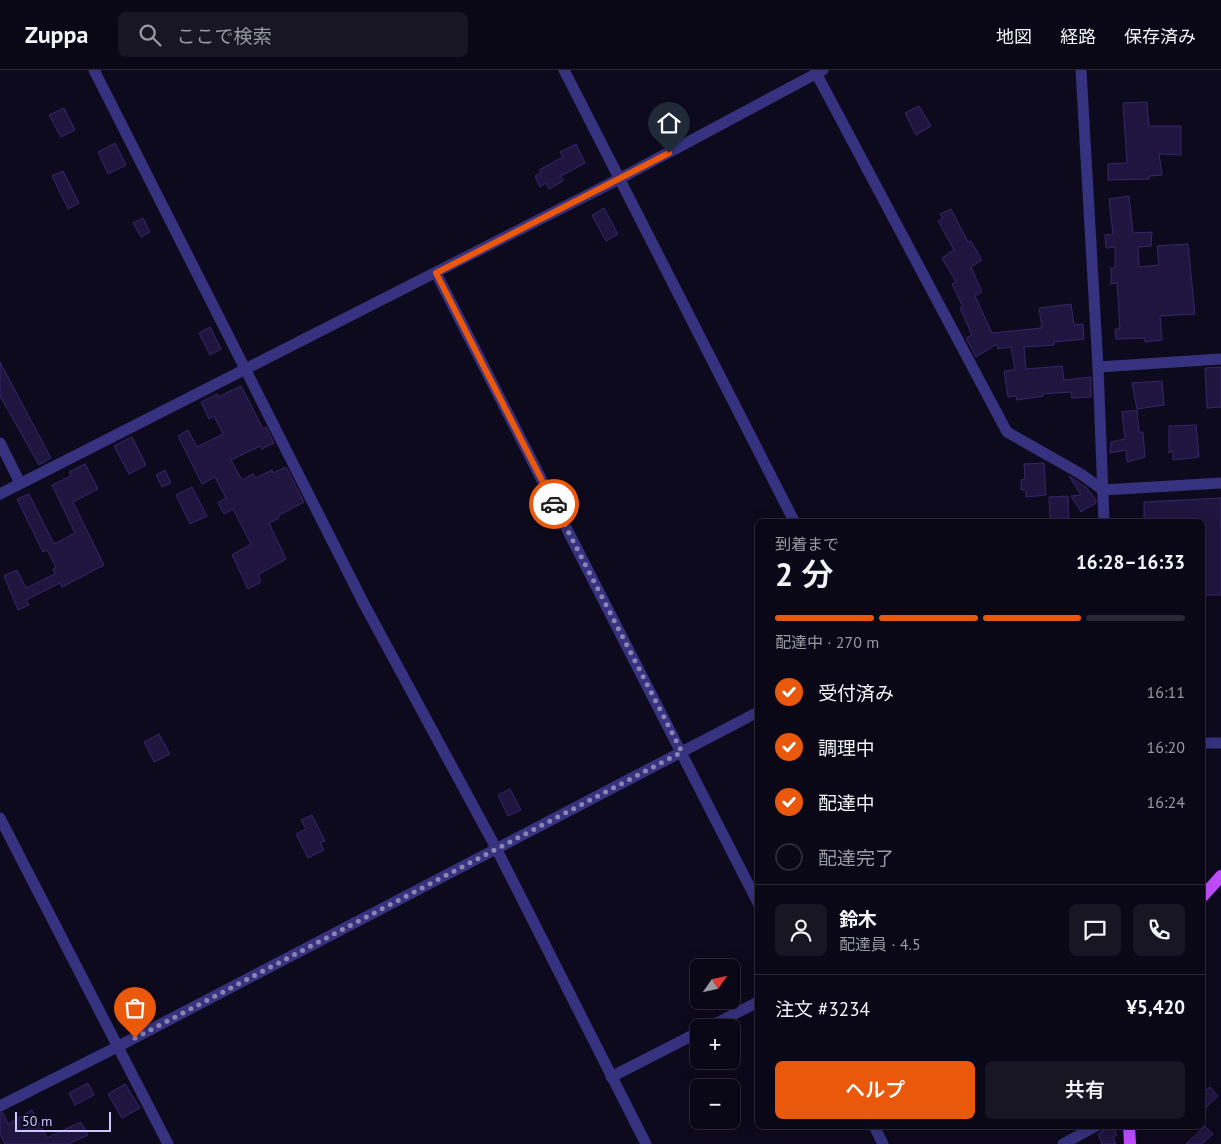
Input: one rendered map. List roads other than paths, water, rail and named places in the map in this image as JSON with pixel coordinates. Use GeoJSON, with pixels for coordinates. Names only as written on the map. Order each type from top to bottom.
{"type":"FeatureCollection","features":[{"type":"Feature","properties":{"kind":"main road"},"geometry":{"type":"LineString","coordinates":[[1205,894],[1220,880]]}},
{"type":"Feature","properties":{"kind":"main road"},"geometry":{"type":"LineString","coordinates":[[1129,1129],[1130,1144]]}},
{"type":"Feature","properties":{"kind":"street"},"geometry":{"type":"LineString","coordinates":[[94,70],[246,367],[364,604],[496,848],[646,1144]]}},
{"type":"Feature","properties":{"kind":"street"},"geometry":{"type":"LineString","coordinates":[[564,70],[793,519]]}},
{"type":"Feature","properties":{"kind":"street"},"geometry":{"type":"LineString","coordinates":[[1081,70],[1098,367],[1104,519]]}},
{"type":"Feature","properties":{"kind":"street"},"geometry":{"type":"LineString","coordinates":[[0,494],[246,367],[436,273],[619,179],[820,72],[1007,432],[1080,474],[1103,490],[1221,483]]}},
{"type":"Feature","properties":{"kind":"street"},"geometry":{"type":"LineString","coordinates":[[436,273],[755,896]]}},
{"type":"Feature","properties":{"kind":"street"},"geometry":{"type":"LineString","coordinates":[[1098,367],[1221,359]]}},
{"type":"Feature","properties":{"kind":"street"},"geometry":{"type":"LineString","coordinates":[[0,443],[20,483]]}},
{"type":"Feature","properties":{"kind":"street"},"geometry":{"type":"LineString","coordinates":[[0,1106],[118,1047],[755,714]]}},
{"type":"Feature","properties":{"kind":"street"},"geometry":{"type":"LineString","coordinates":[[1205,743],[1221,742]]}},
{"type":"Feature","properties":{"kind":"street"},"geometry":{"type":"LineString","coordinates":[[0,818],[168,1144]]}},
{"type":"Feature","properties":{"kind":"street"},"geometry":{"type":"LineString","coordinates":[[725,1019],[755,1004]]}},
{"type":"Feature","properties":{"kind":"street"},"geometry":{"type":"LineString","coordinates":[[611,1077],[690,1037]]}},
{"type":"Feature","properties":{"kind":"street"},"geometry":{"type":"LineString","coordinates":[[876,1129],[883,1144]]}},
{"type":"Feature","properties":{"kind":"street"},"geometry":{"type":"LineString","coordinates":[[1064,1144],[1091,1129]]}}]}
